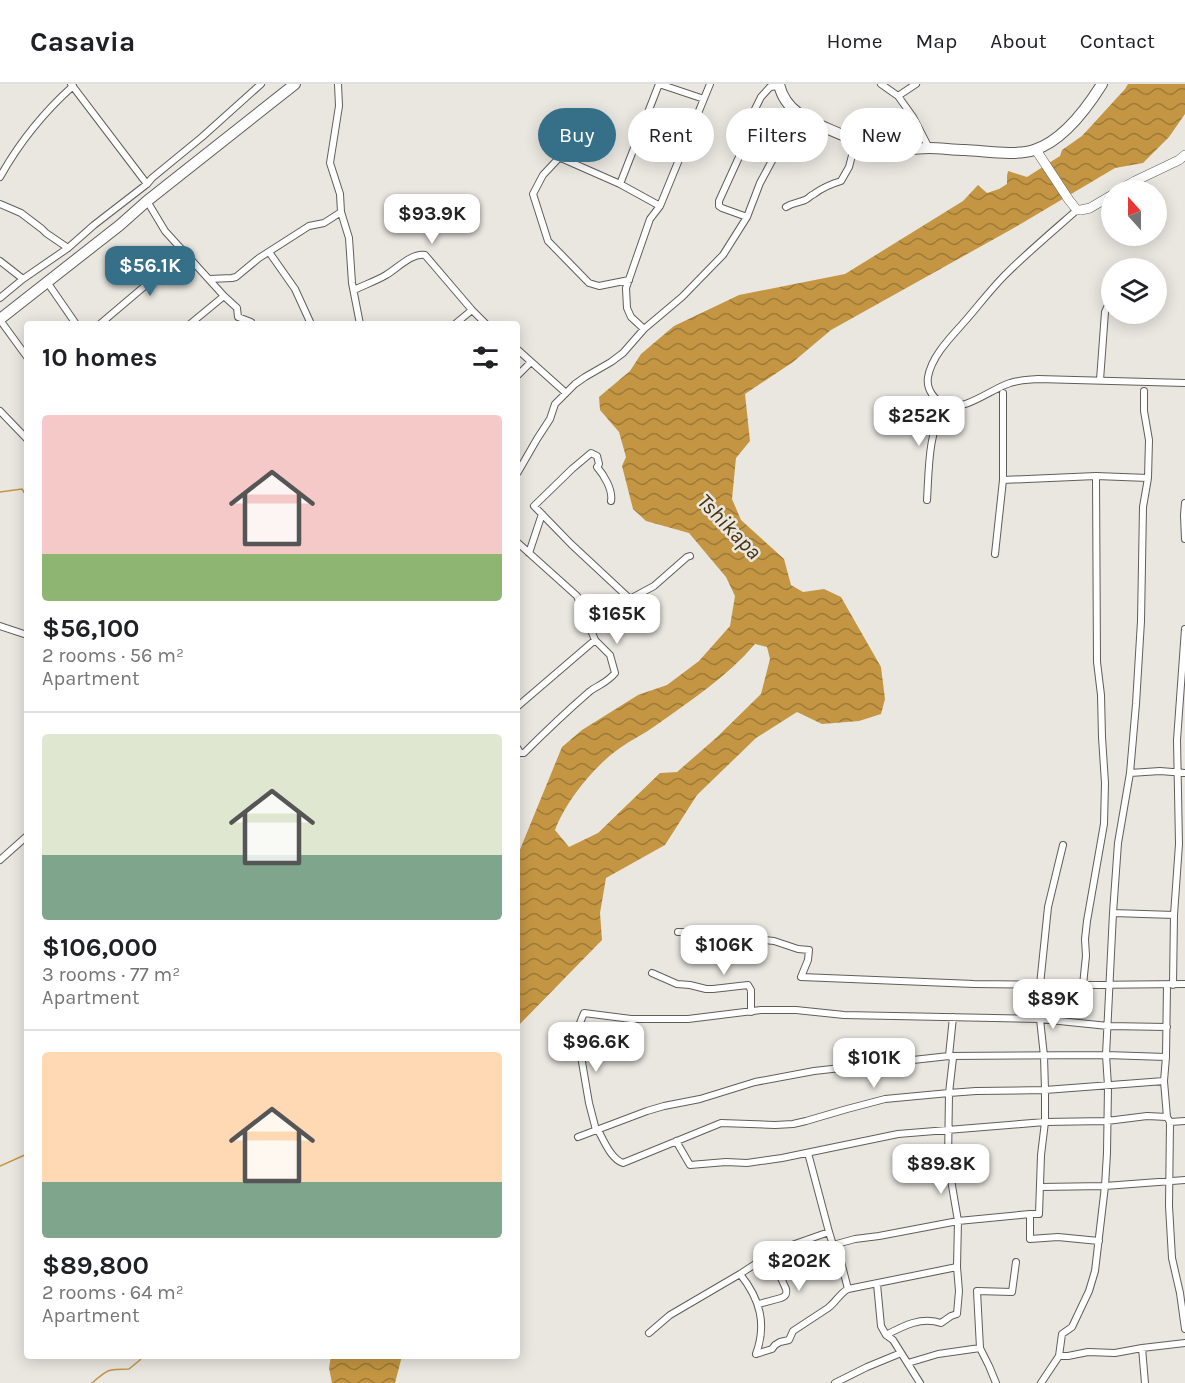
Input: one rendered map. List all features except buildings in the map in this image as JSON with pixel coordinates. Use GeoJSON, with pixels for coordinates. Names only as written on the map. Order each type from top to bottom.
{"type":"FeatureCollection","features":[{"type":"Feature","properties":{"kind":"highway"},"geometry":{"type":"LineString","coordinates":[[0,320],[295,84]]}},
{"type":"Feature","properties":{"kind":"highway"},"geometry":{"type":"LineString","coordinates":[[923,149],[1039,154],[1071,125],[1102,84]]}},
{"type":"Feature","properties":{"kind":"highway"},"geometry":{"type":"LineString","coordinates":[[779,85],[782,95],[793,108]]}},
{"type":"Feature","properties":{"kind":"main road"},"geometry":{"type":"LineString","coordinates":[[1039,154],[1077,210],[1090,208],[1101,202]]}},
{"type":"Feature","properties":{"kind":"main road"},"geometry":{"type":"LineString","coordinates":[[1135,180],[1185,155]]}},
{"type":"Feature","properties":{"kind":"street"},"geometry":{"type":"LineString","coordinates":[[0,298],[68,248],[202,137],[261,84]]}},
{"type":"Feature","properties":{"kind":"street"},"geometry":{"type":"LineString","coordinates":[[338,84],[339,106],[330,162],[340,194],[341,212],[349,238],[359,321]]}},
{"type":"Feature","properties":{"kind":"street"},"geometry":{"type":"LineString","coordinates":[[620,184],[659,84],[704,99]]}},
{"type":"Feature","properties":{"kind":"street"},"geometry":{"type":"LineString","coordinates":[[644,329],[627,308],[626,288],[650,219],[660,206],[710,84]]}},
{"type":"Feature","properties":{"kind":"street"},"geometry":{"type":"LineString","coordinates":[[881,84],[897,96],[913,117],[929,148]]}},
{"type":"Feature","properties":{"kind":"street"},"geometry":{"type":"LineString","coordinates":[[897,96],[916,84]]}},
{"type":"Feature","properties":{"kind":"street"},"geometry":{"type":"LineString","coordinates":[[0,177],[23,142],[54,103],[72,85],[147,183]]}},
{"type":"Feature","properties":{"kind":"street"},"geometry":{"type":"LineString","coordinates":[[747,217],[722,208],[719,206],[719,201],[739,157],[752,115],[761,97],[770,87],[779,85]]}},
{"type":"Feature","properties":{"kind":"street"},"geometry":{"type":"LineString","coordinates":[[629,280],[598,286],[588,283],[548,241],[533,194],[543,175],[561,158],[620,184],[660,206]]}},
{"type":"Feature","properties":{"kind":"street"},"geometry":{"type":"LineString","coordinates":[[520,469],[550,420],[555,404],[585,377],[623,353],[644,329],[682,297],[723,255],[747,217],[760,183],[771,162]]}},
{"type":"Feature","properties":{"kind":"street"},"geometry":{"type":"LineString","coordinates":[[786,207],[841,181],[850,162]]}},
{"type":"Feature","properties":{"kind":"street"},"geometry":{"type":"LineString","coordinates":[[147,201],[162,226],[237,308],[238,317],[248,321]]}},
{"type":"Feature","properties":{"kind":"street"},"geometry":{"type":"LineString","coordinates":[[0,204],[21,213],[68,248]]}},
{"type":"Feature","properties":{"kind":"street"},"geometry":{"type":"LineString","coordinates":[[1077,210],[1005,275],[954,333],[935,359],[928,377],[928,389],[934,398],[945,405],[955,407],[1008,383],[1020,380],[1185,383]]}},
{"type":"Feature","properties":{"kind":"street"},"geometry":{"type":"LineString","coordinates":[[209,279],[236,277],[259,258],[309,226],[324,223],[341,212]]}},
{"type":"Feature","properties":{"kind":"street"},"geometry":{"type":"LineString","coordinates":[[104,321],[184,252]]}},
{"type":"Feature","properties":{"kind":"street"},"geometry":{"type":"LineString","coordinates":[[269,252],[295,289],[311,321]]}},
{"type":"Feature","properties":{"kind":"street"},"geometry":{"type":"LineString","coordinates":[[354,290],[422,254],[483,321]]}},
{"type":"Feature","properties":{"kind":"street"},"geometry":{"type":"LineString","coordinates":[[0,261],[23,279]]}},
{"type":"Feature","properties":{"kind":"street"},"geometry":{"type":"LineString","coordinates":[[47,282],[74,321]]}},
{"type":"Feature","properties":{"kind":"street"},"geometry":{"type":"LineString","coordinates":[[194,321],[224,296]]}},
{"type":"Feature","properties":{"kind":"street"},"geometry":{"type":"LineString","coordinates":[[459,321],[472,310]]}},
{"type":"Feature","properties":{"kind":"street"},"geometry":{"type":"LineString","coordinates":[[0,320],[24,353]]}},
{"type":"Feature","properties":{"kind":"street"},"geometry":{"type":"LineString","coordinates":[[1100,380],[1104,324]]}},
{"type":"Feature","properties":{"kind":"street"},"geometry":{"type":"LineString","coordinates":[[520,353],[566,393]]}},
{"type":"Feature","properties":{"kind":"street"},"geometry":{"type":"LineString","coordinates":[[520,373],[531,362]]}},
{"type":"Feature","properties":{"kind":"street"},"geometry":{"type":"LineString","coordinates":[[1041,1383],[1059,1356],[1062,1334],[1072,1328],[1089,1291],[1095,1271],[1105,1186],[1108,1086],[1106,1056],[1113,913],[1118,843],[1130,773],[1141,621],[1143,507],[1148,478],[1149,440],[1144,411],[1144,391]]}},
{"type":"Feature","properties":{"kind":"street"},"geometry":{"type":"LineString","coordinates":[[995,554],[1003,480],[1003,393]]}},
{"type":"Feature","properties":{"kind":"street"},"geometry":{"type":"LineString","coordinates":[[927,500],[932,443],[939,414],[945,405]]}},
{"type":"Feature","properties":{"kind":"street"},"geometry":{"type":"LineString","coordinates":[[0,411],[24,437]]}},
{"type":"Feature","properties":{"kind":"street"},"geometry":{"type":"LineString","coordinates":[[611,501],[612,495],[603,473],[597,467],[599,464],[597,456],[591,453],[534,506],[630,598],[654,586],[690,556]]}},
{"type":"Feature","properties":{"kind":"street"},"geometry":{"type":"LineString","coordinates":[[1003,480],[1096,476],[1148,478]]}},
{"type":"Feature","properties":{"kind":"street"},"geometry":{"type":"LineString","coordinates":[[1083,985],[1087,921],[1104,824],[1105,783],[1101,695],[1097,662],[1096,476]]}},
{"type":"Feature","properties":{"kind":"street"},"geometry":{"type":"LineString","coordinates":[[1185,503],[1185,539]]}},
{"type":"Feature","properties":{"kind":"street"},"geometry":{"type":"LineString","coordinates":[[529,553],[542,514]]}},
{"type":"Feature","properties":{"kind":"street"},"geometry":{"type":"LineString","coordinates":[[520,545],[577,596],[595,640],[610,655],[615,673],[555,721],[524,753],[520,753]]}},
{"type":"Feature","properties":{"kind":"street"},"geometry":{"type":"LineString","coordinates":[[0,626],[24,634]]}},
{"type":"Feature","properties":{"kind":"street"},"geometry":{"type":"LineString","coordinates":[[1185,629],[1176,740],[1179,844],[1164,1081],[1168,1119],[1172,1258],[1185,1329]]}},
{"type":"Feature","properties":{"kind":"street"},"geometry":{"type":"LineString","coordinates":[[520,704],[595,640]]}},
{"type":"Feature","properties":{"kind":"street"},"geometry":{"type":"LineString","coordinates":[[1130,773],[1160,771],[1185,773]]}},
{"type":"Feature","properties":{"kind":"street"},"geometry":{"type":"LineString","coordinates":[[0,860],[24,839]]}},
{"type":"Feature","properties":{"kind":"street"},"geometry":{"type":"LineString","coordinates":[[778,1270],[833,1245],[855,1239],[958,1221],[1039,1214],[1041,1155],[1045,1122],[1040,985],[1048,907],[1063,845]]}},
{"type":"Feature","properties":{"kind":"street"},"geometry":{"type":"LineString","coordinates":[[1113,913],[1173,915]]}},
{"type":"Feature","properties":{"kind":"street"},"geometry":{"type":"LineString","coordinates":[[678,932],[725,933],[809,950],[808,960],[801,977],[1040,985],[1185,984]]}},
{"type":"Feature","properties":{"kind":"street"},"geometry":{"type":"LineString","coordinates":[[652,973],[677,984],[706,989],[748,985],[751,990],[751,1012]]}},
{"type":"Feature","properties":{"kind":"street"},"geometry":{"type":"LineString","coordinates":[[1164,1081],[1045,1090],[976,1091],[885,1099],[793,1124],[720,1123],[621,1163],[617,1161],[597,1130],[589,1103],[579,1031],[584,1013],[631,1019],[688,1019],[761,1010],[796,1010],[844,1015],[1040,1019],[1108,1026],[1167,1027]]}},
{"type":"Feature","properties":{"kind":"street"},"geometry":{"type":"LineString","coordinates":[[886,1335],[913,1322],[934,1320],[941,1323],[957,1314],[958,1221],[948,1162],[953,1017]]}},
{"type":"Feature","properties":{"kind":"street"},"geometry":{"type":"LineString","coordinates":[[578,1137],[647,1111],[700,1099],[755,1082],[814,1071],[950,1056],[1166,1057]]}},
{"type":"Feature","properties":{"kind":"street"},"geometry":{"type":"LineString","coordinates":[[676,1140],[690,1165],[747,1163],[898,1134],[949,1129],[1045,1122],[1107,1121],[1147,1116],[1185,1121]]}},
{"type":"Feature","properties":{"kind":"street"},"geometry":{"type":"LineString","coordinates":[[808,1153],[829,1232],[839,1254],[848,1289]]}},
{"type":"Feature","properties":{"kind":"street"},"geometry":{"type":"LineString","coordinates":[[1040,1187],[1105,1186],[1185,1180]]}},
{"type":"Feature","properties":{"kind":"street"},"geometry":{"type":"LineString","coordinates":[[1030,1214],[1030,1239],[1058,1237],[1099,1241]]}},
{"type":"Feature","properties":{"kind":"street"},"geometry":{"type":"LineString","coordinates":[[649,1333],[670,1315],[770,1254],[786,1246],[829,1232]]}},
{"type":"Feature","properties":{"kind":"street"},"geometry":{"type":"LineString","coordinates":[[759,1304],[787,1294],[770,1254]]}},
{"type":"Feature","properties":{"kind":"street"},"geometry":{"type":"LineString","coordinates":[[996,1383],[980,1348],[977,1291],[1012,1292],[1016,1262]]}},
{"type":"Feature","properties":{"kind":"street"},"geometry":{"type":"LineString","coordinates":[[740,1274],[759,1304],[762,1333],[756,1354],[789,1340],[794,1331],[834,1304],[842,1292],[848,1289],[957,1267]]}},
{"type":"Feature","properties":{"kind":"street"},"geometry":{"type":"LineString","coordinates":[[877,1284],[881,1326],[902,1353],[920,1383]]}},
{"type":"Feature","properties":{"kind":"street"},"geometry":{"type":"LineString","coordinates":[[1059,1356],[1088,1352],[1115,1353],[1185,1342]]}},
{"type":"Feature","properties":{"kind":"street"},"geometry":{"type":"LineString","coordinates":[[908,1363],[938,1354],[980,1348]]}},
{"type":"Feature","properties":{"kind":"street"},"geometry":{"type":"LineString","coordinates":[[1142,1348],[1145,1383]]}},
{"type":"Feature","properties":{"kind":"street"},"geometry":{"type":"LineString","coordinates":[[835,1383],[902,1353]]}},
{"type":"Feature","properties":{"kind":"water","name":"Tshikapa"},"geometry":{"type":"Polygon","coordinates":[[[1128,84],[1185,84],[1185,114],[1169,137],[1143,163],[1115,168],[1012,229],[831,330],[793,362],[745,394],[750,441],[736,458],[732,499],[741,520],[784,559],[791,585],[803,592],[824,589],[841,597],[881,667],[885,699],[881,714],[859,721],[822,724],[797,712],[756,738],[697,795],[665,845],[606,878],[600,913],[602,940],[520,1024],[520,850],[562,747],[582,730],[638,695],[667,685],[699,661],[730,626],[735,596],[726,577],[689,533],[646,521],[633,509],[622,466],[626,457],[619,432],[600,410],[599,397],[630,371],[641,354],[674,326],[739,295],[845,274],[963,201],[978,185],[987,193],[1007,184],[1008,171],[1027,177],[1060,156],[1062,150],[1082,136],[1128,84]],[[755,644],[708,688],[600,764],[566,807],[555,830],[569,847],[598,833],[660,773],[677,772],[716,738],[761,694],[770,659],[767,647],[755,644]]]}},
{"type":"Feature","properties":{"kind":"water"},"geometry":{"type":"Polygon","coordinates":[[[330,1359],[401,1359],[395,1383],[332,1383],[329,1368],[330,1359]]]}},
{"type":"Feature","properties":{"kind":"waterway"},"geometry":{"type":"LineString","coordinates":[[0,492],[22,489],[24,492]]}},
{"type":"Feature","properties":{"kind":"waterway"},"geometry":{"type":"LineString","coordinates":[[0,1166],[24,1155]]}},
{"type":"Feature","properties":{"kind":"waterway"},"geometry":{"type":"LineString","coordinates":[[92,1383],[109,1371],[129,1369],[140,1359]]}}]}
